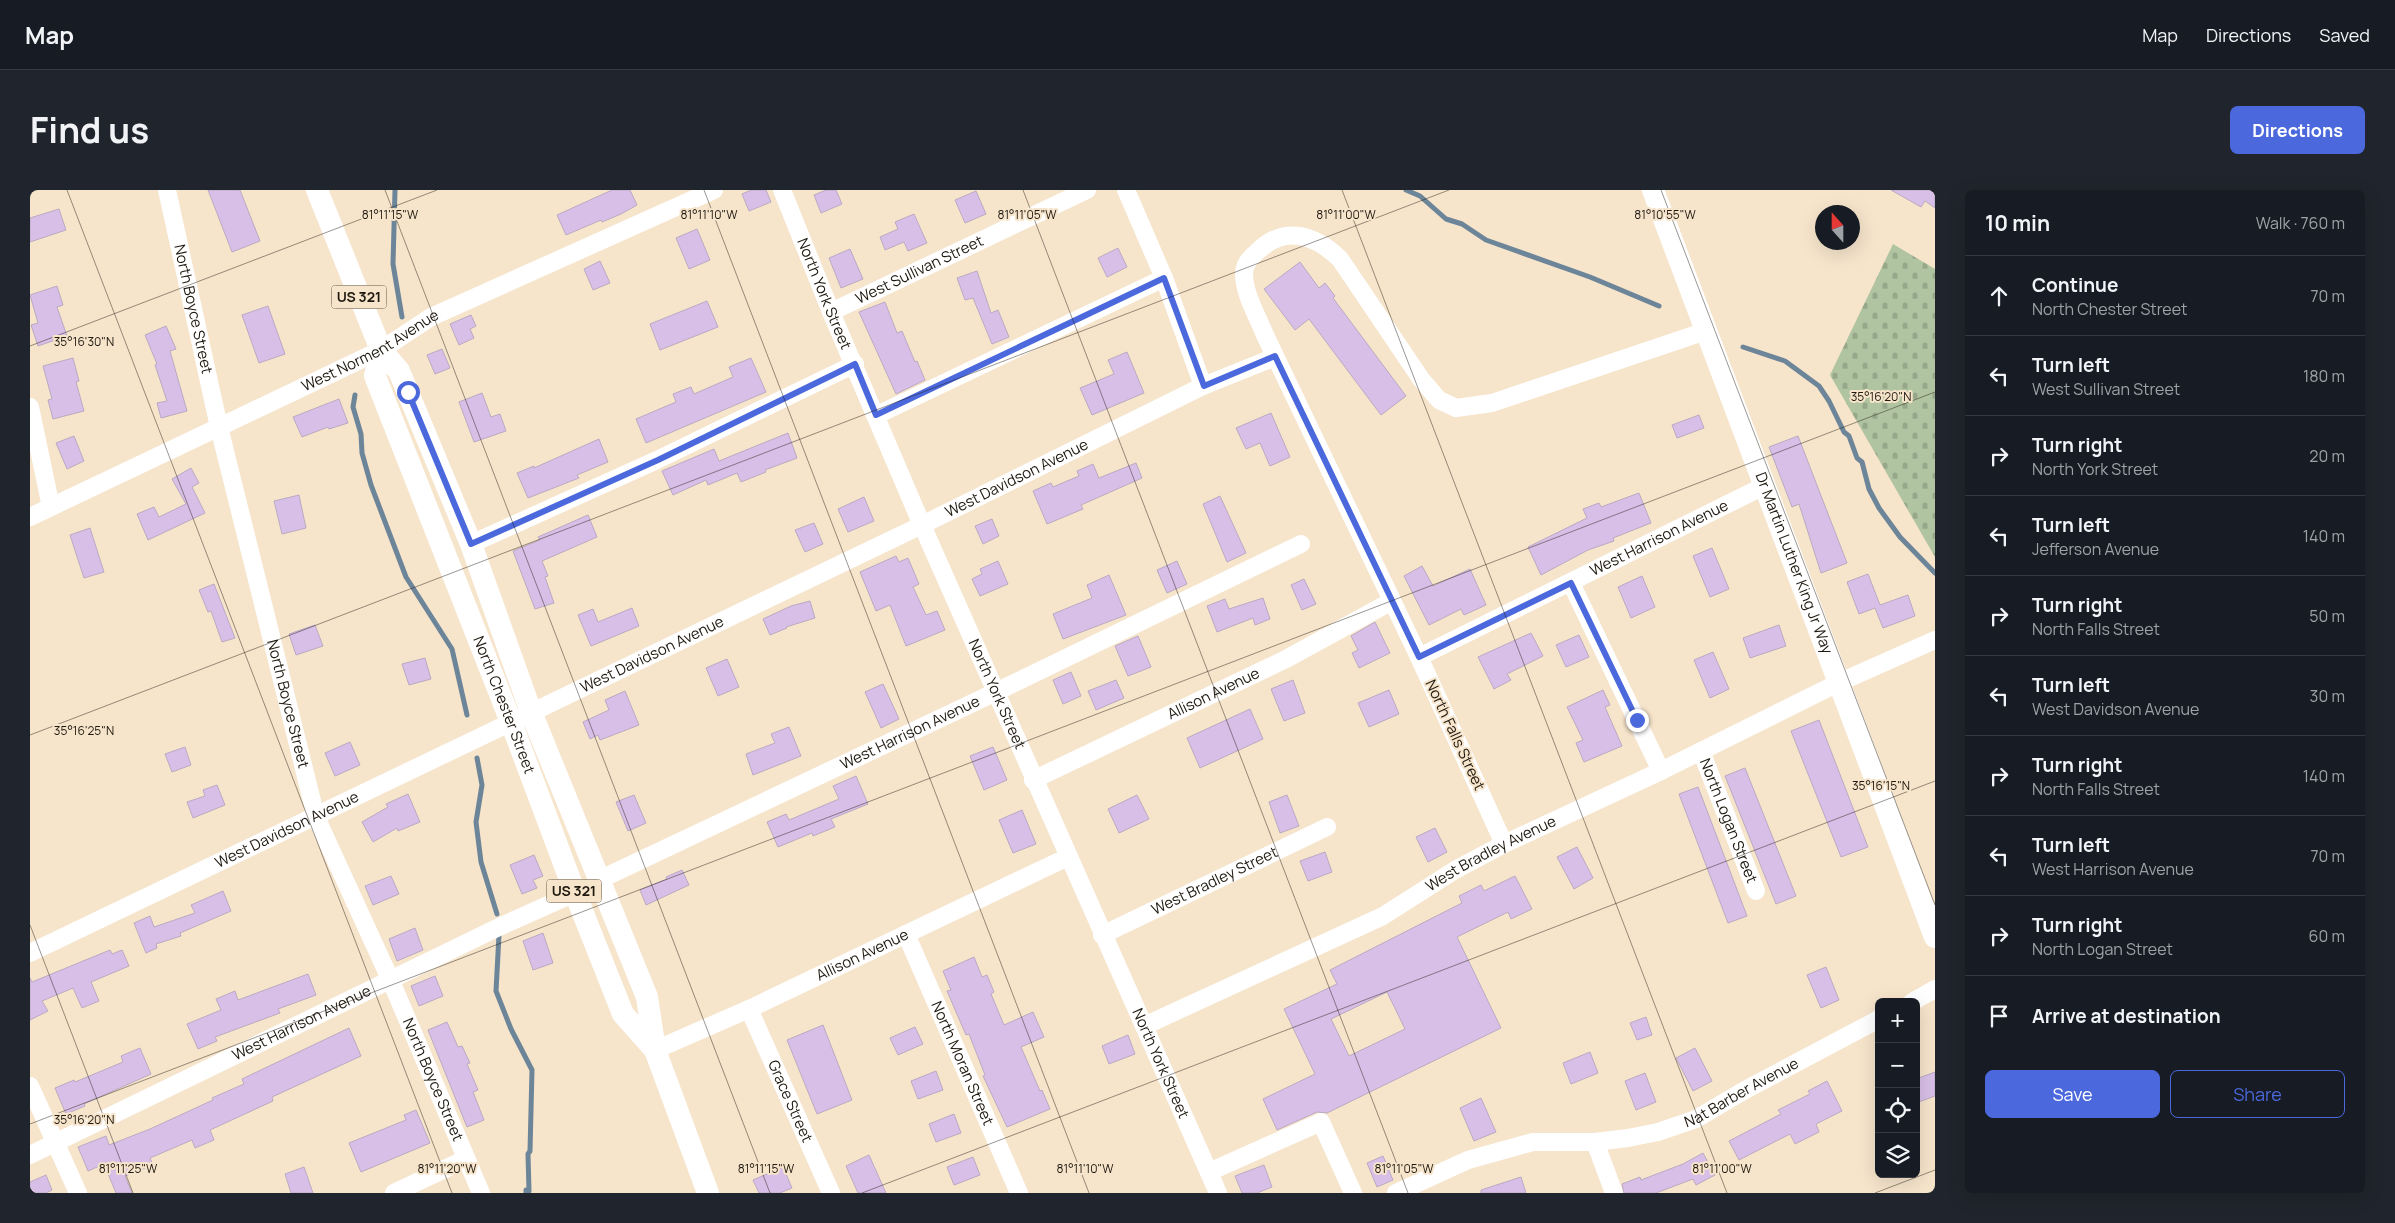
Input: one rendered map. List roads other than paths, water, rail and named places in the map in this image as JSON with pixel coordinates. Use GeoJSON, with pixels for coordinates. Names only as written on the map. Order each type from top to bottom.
{"type":"FeatureCollection","features":[{"type":"Feature","properties":{"kind":"main road","name":"North Chester Street"},"geometry":{"type":"LineString","coordinates":[[317,190],[381,350],[399,371],[471,544],[531,712],[601,879],[646,997],[655,1050],[708,1193]]}},
{"type":"Feature","properties":{"kind":"main road","name":"Dr Martin Luther King Jr Way"},"geometry":{"type":"LineString","coordinates":[[1652,190],[1935,937]]}},
{"type":"Feature","properties":{"kind":"main road","name":"North Chester Street"},"geometry":{"type":"LineString","coordinates":[[381,350],[375,376],[511,722],[575,893],[623,1014],[655,1050]]}},
{"type":"Feature","properties":{"kind":"street","name":"North Boyce Street"},"geometry":{"type":"LineString","coordinates":[[167,190],[220,427],[316,817],[391,981],[481,1193]]}},
{"type":"Feature","properties":{"kind":"street","name":"West Norment Avenue"},"geometry":{"type":"LineString","coordinates":[[30,517],[381,350],[431,317],[714,190]]}},
{"type":"Feature","properties":{"kind":"street","name":"North York Street"},"geometry":{"type":"LineString","coordinates":[[782,190],[831,312],[855,364],[922,525],[1102,935],[1218,1193]]}},
{"type":"Feature","properties":{"kind":"street","name":"West Sullivan Street"},"geometry":{"type":"LineString","coordinates":[[831,312],[1087,190]]}},
{"type":"Feature","properties":{"kind":"street"},"geometry":{"type":"LineString","coordinates":[[1126,190],[1164,278],[1204,386]]}},
{"type":"Feature","properties":{"kind":"street","name":"North Falls Street"},"geometry":{"type":"LineString","coordinates":[[1504,844],[1419,657],[1275,356],[1246,286],[1244,273],[1247,261],[1264,245],[1283,236],[1299,235],[1316,240],[1327,247],[1340,260],[1421,379],[1439,400],[1456,408],[1492,403],[1706,332]]}},
{"type":"Feature","properties":{"kind":"street"},"geometry":{"type":"LineString","coordinates":[[876,415],[1164,278]]}},
{"type":"Feature","properties":{"kind":"street","name":"West Davidson Avenue"},"geometry":{"type":"LineString","coordinates":[[30,953],[922,525],[1204,386],[1275,356]]}},
{"type":"Feature","properties":{"kind":"street"},"geometry":{"type":"LineString","coordinates":[[471,544],[658,460],[855,364]]}},
{"type":"Feature","properties":{"kind":"street"},"geometry":{"type":"LineString","coordinates":[[30,407],[51,507]]}},
{"type":"Feature","properties":{"kind":"street","name":"West Harrison Avenue"},"geometry":{"type":"LineString","coordinates":[[1419,657],[1764,486]]}},
{"type":"Feature","properties":{"kind":"street","name":"West Harrison Avenue"},"geometry":{"type":"LineString","coordinates":[[601,879],[996,692],[1301,544]]}},
{"type":"Feature","properties":{"kind":"street"},"geometry":{"type":"LineString","coordinates":[[1571,583],[1661,771]]}},
{"type":"Feature","properties":{"kind":"street","name":"Allison Avenue"},"geometry":{"type":"LineString","coordinates":[[1034,780],[1286,659],[1392,601]]}},
{"type":"Feature","properties":{"kind":"street","name":"West Bradley Avenue"},"geometry":{"type":"LineString","coordinates":[[1144,1026],[1383,916],[1455,870],[1504,844],[1661,771],[1838,683],[1935,640]]}},
{"type":"Feature","properties":{"kind":"street","name":"North Logan Street"},"geometry":{"type":"LineString","coordinates":[[1701,751],[1756,891]]}},
{"type":"Feature","properties":{"kind":"street","name":"West Bradley Street"},"geometry":{"type":"LineString","coordinates":[[1102,935],[1327,828]]}},
{"type":"Feature","properties":{"kind":"street","name":"Allison Avenue"},"geometry":{"type":"LineString","coordinates":[[655,1050],[750,1009],[1068,857]]}},
{"type":"Feature","properties":{"kind":"street","name":"West Harrison Avenue"},"geometry":{"type":"LineString","coordinates":[[30,1155],[499,927],[575,893]]}},
{"type":"Feature","properties":{"kind":"street","name":"North Moran Street"},"geometry":{"type":"LineString","coordinates":[[906,934],[1018,1193]]}},
{"type":"Feature","properties":{"kind":"street"},"geometry":{"type":"LineString","coordinates":[[1919,998],[1935,989]]}},
{"type":"Feature","properties":{"kind":"street","name":"Grace Street"},"geometry":{"type":"LineString","coordinates":[[750,1009],[830,1193]]}},
{"type":"Feature","properties":{"kind":"street","name":"Nat Barber Avenue"},"geometry":{"type":"LineString","coordinates":[[1595,1142],[1651,1134],[1696,1119],[1745,1090],[1875,1021]]}},
{"type":"Feature","properties":{"kind":"street"},"geometry":{"type":"LineString","coordinates":[[30,1086],[78,1193]]}},
{"type":"Feature","properties":{"kind":"street"},"geometry":{"type":"LineString","coordinates":[[1209,1172],[1321,1122],[1353,1193]]}},
{"type":"Feature","properties":{"kind":"street"},"geometry":{"type":"LineString","coordinates":[[1396,1193],[1468,1160],[1533,1142],[1595,1142],[1614,1193]]}},
{"type":"Feature","properties":{"kind":"street"},"geometry":{"type":"LineString","coordinates":[[394,1193],[466,1159]]}},
{"type":"Feature","properties":{"kind":"waterway"},"geometry":{"type":"LineString","coordinates":[[395,190],[393,264],[402,317]]}},
{"type":"Feature","properties":{"kind":"waterway"},"geometry":{"type":"LineString","coordinates":[[1406,190],[1420,196],[1446,219],[1462,224],[1486,240],[1590,277],[1659,306]]}},
{"type":"Feature","properties":{"kind":"waterway"},"geometry":{"type":"LineString","coordinates":[[1743,347],[1785,361],[1819,386],[1829,401],[1844,432],[1849,436],[1857,458],[1862,462],[1869,489],[1879,508],[1900,537],[1935,573]]}},
{"type":"Feature","properties":{"kind":"waterway"},"geometry":{"type":"LineString","coordinates":[[355,395],[353,407],[361,434],[362,453],[371,485],[406,577],[452,649],[467,715]]}},
{"type":"Feature","properties":{"kind":"waterway"},"geometry":{"type":"LineString","coordinates":[[477,758],[482,785],[476,822],[481,862],[497,914]]}},
{"type":"Feature","properties":{"kind":"waterway"},"geometry":{"type":"LineString","coordinates":[[499,935],[496,991],[511,1029],[532,1070],[530,1151],[528,1154],[529,1191],[526,1190],[526,1193]]}}]}
